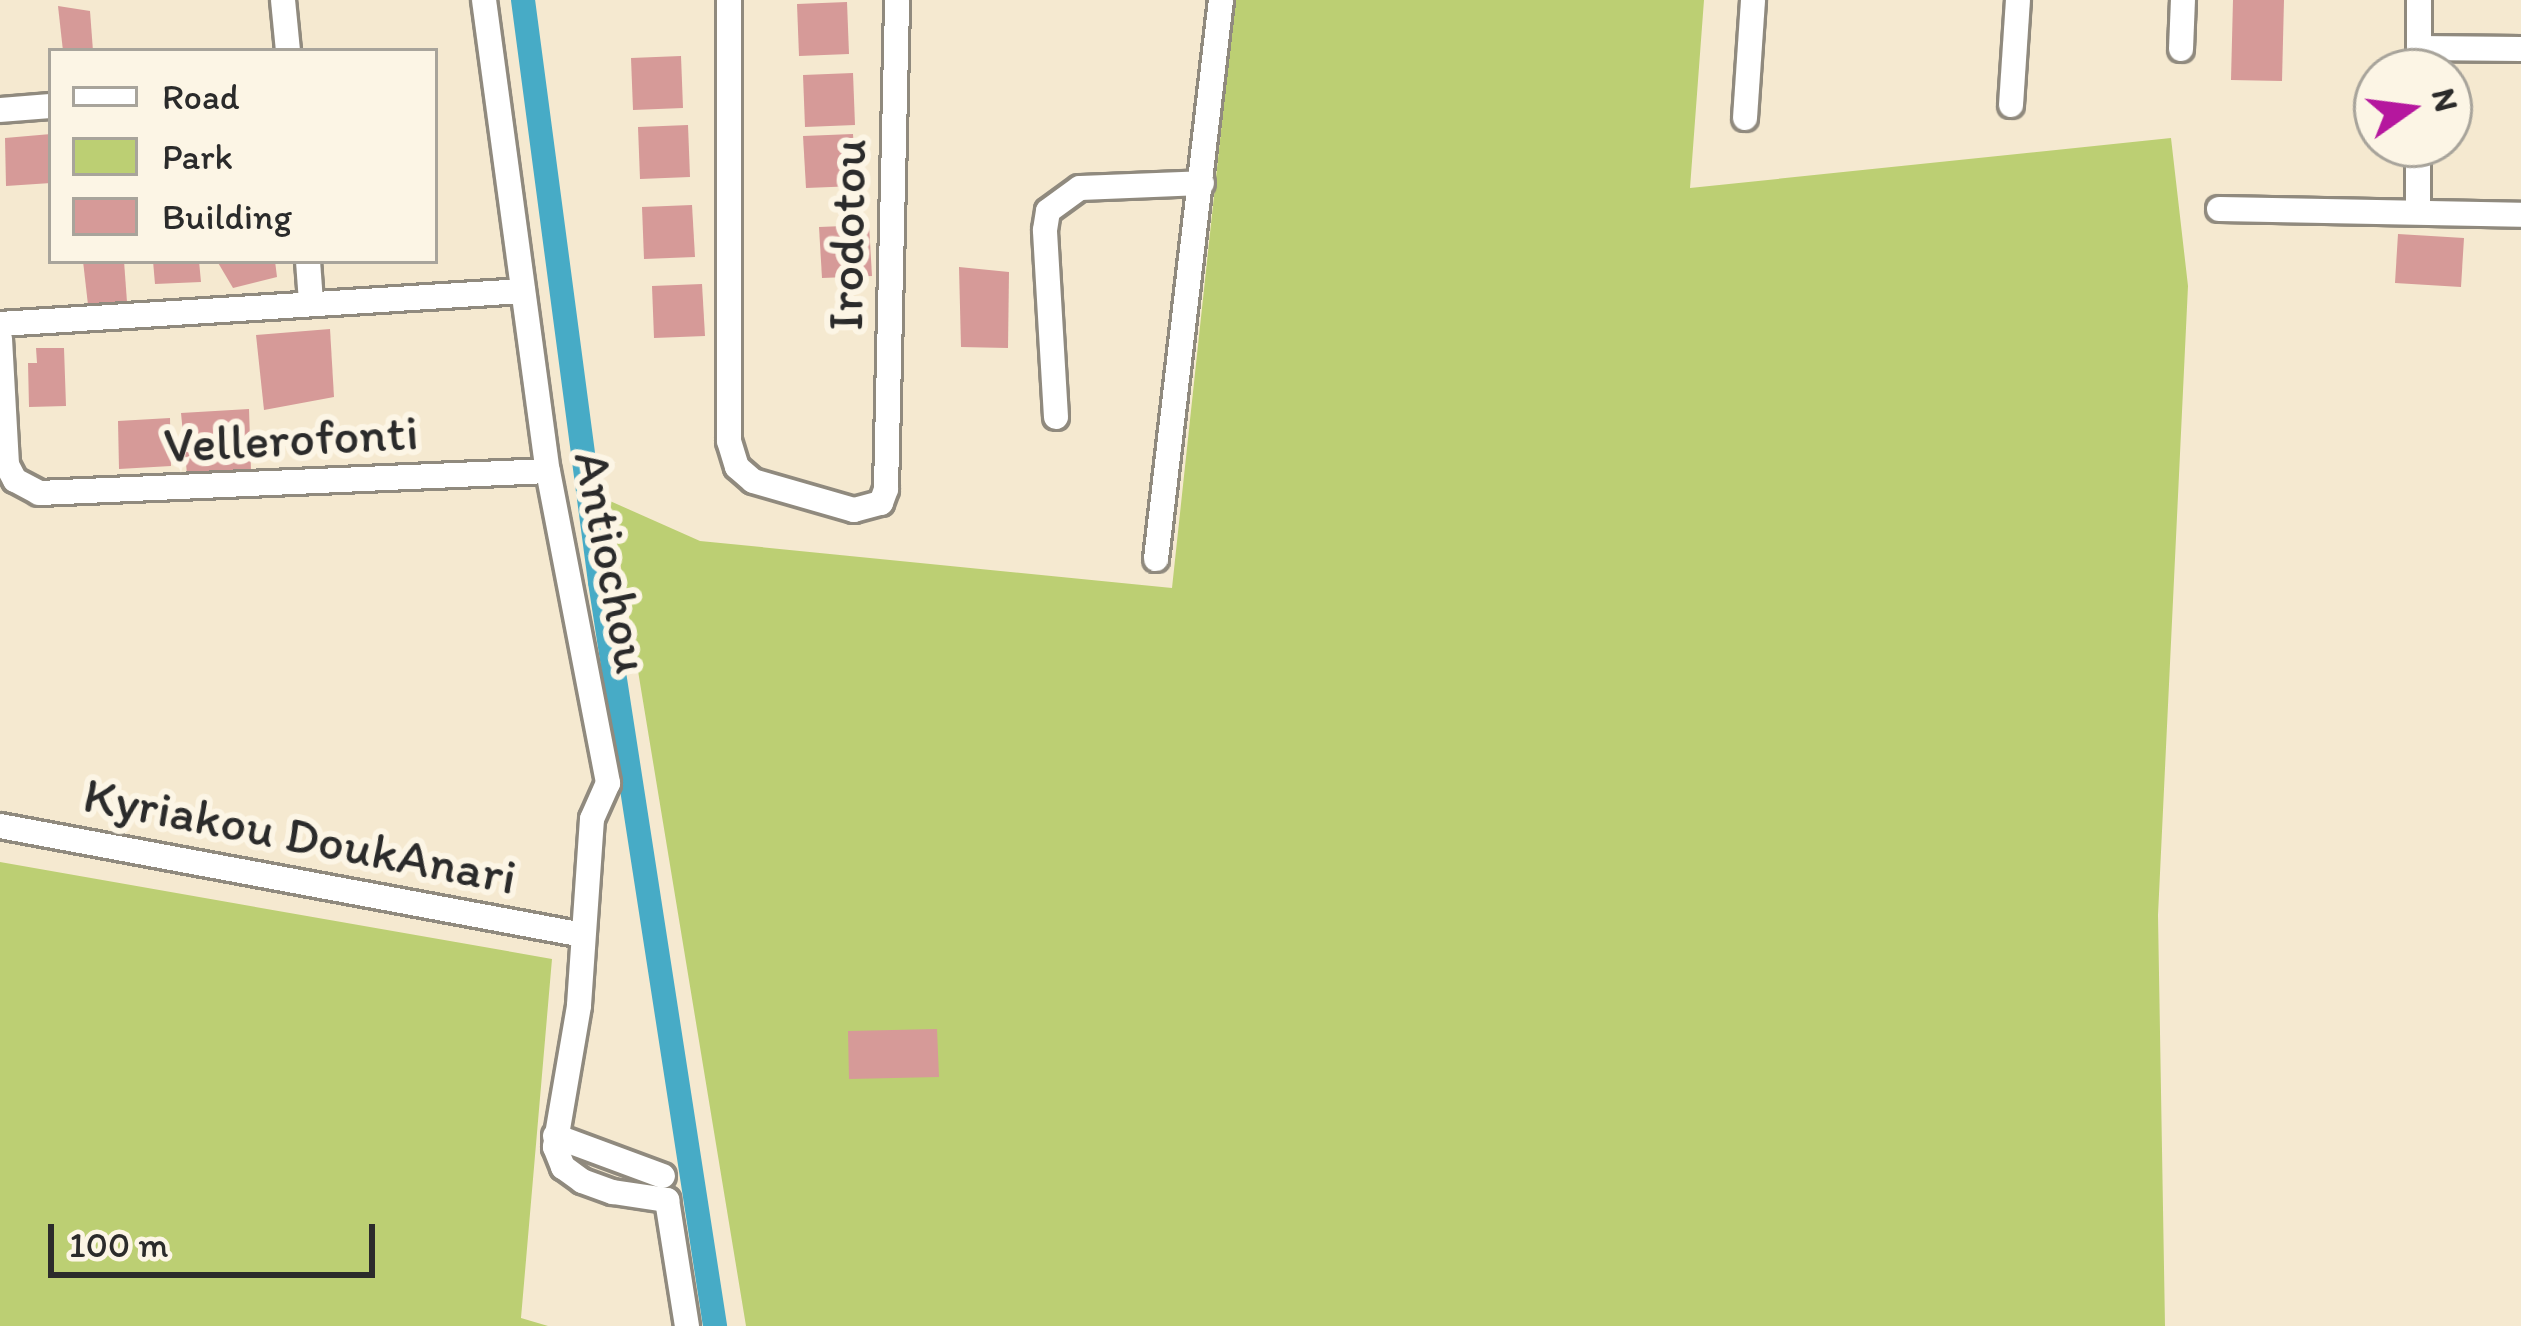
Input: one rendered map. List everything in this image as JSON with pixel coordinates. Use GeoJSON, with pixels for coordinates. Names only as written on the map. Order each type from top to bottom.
{"type":"FeatureCollection","features":[{"type":"Feature","properties":{"kind":"street"},"geometry":{"type":"LineString","coordinates":[[283,0],[288,48]]}},
{"type":"Feature","properties":{"kind":"street","name":"Antiochou"},"geometry":{"type":"LineString","coordinates":[[484,0],[548,471],[608,783],[592,819],[579,1006],[555,1136],[563,1167],[582,1180],[613,1192],[665,1188],[687,1326]]}},
{"type":"Feature","properties":{"kind":"street","name":"Irodotou"},"geometry":{"type":"LineString","coordinates":[[729,0],[729,441],[737,466],[753,482],[854,510],[881,503],[887,471],[897,0]]}},
{"type":"Feature","properties":{"kind":"street"},"geometry":{"type":"LineString","coordinates":[[1156,559],[1221,0]]}},
{"type":"Feature","properties":{"kind":"street"},"geometry":{"type":"LineString","coordinates":[[1745,118],[1754,0]]}},
{"type":"Feature","properties":{"kind":"street"},"geometry":{"type":"LineString","coordinates":[[2011,105],[2018,0]]}},
{"type":"Feature","properties":{"kind":"street"},"geometry":{"type":"LineString","coordinates":[[2181,49],[2183,0]]}},
{"type":"Feature","properties":{"kind":"street"},"geometry":{"type":"LineString","coordinates":[[2419,0],[2419,48]]}},
{"type":"Feature","properties":{"kind":"street"},"geometry":{"type":"LineString","coordinates":[[2473,54],[2521,49]]}},
{"type":"Feature","properties":{"kind":"street"},"geometry":{"type":"LineString","coordinates":[[0,110],[48,106]]}},
{"type":"Feature","properties":{"kind":"street"},"geometry":{"type":"LineString","coordinates":[[2418,168],[2418,211]]}},
{"type":"Feature","properties":{"kind":"street"},"geometry":{"type":"LineString","coordinates":[[1056,417],[1045,230],[1048,212],[1080,188],[1202,183]]}},
{"type":"Feature","properties":{"kind":"street"},"geometry":{"type":"LineString","coordinates":[[2219,209],[2521,215]]}},
{"type":"Feature","properties":{"kind":"street"},"geometry":{"type":"LineString","coordinates":[[308,264],[311,302]]}},
{"type":"Feature","properties":{"kind":"street"},"geometry":{"type":"LineString","coordinates":[[0,324],[523,291]]}},
{"type":"Feature","properties":{"kind":"street","name":"Vellerofonti"},"geometry":{"type":"LineString","coordinates":[[0,339],[7,465],[15,480],[39,493],[548,471]]}},
{"type":"Feature","properties":{"kind":"street","name":"Kyriakou DoukAnari"},"geometry":{"type":"LineString","coordinates":[[0,826],[583,935]]}},
{"type":"Feature","properties":{"kind":"green space"},"geometry":{"type":"Polygon","coordinates":[[[1235,0],[1704,0],[1690,188],[2171,138],[2188,286],[2158,915],[2165,1326],[746,1326],[610,501],[700,541],[1172,588],[1235,0]]]}},
{"type":"Feature","properties":{"kind":"green space"},"geometry":{"type":"Polygon","coordinates":[[[0,862],[552,959],[521,1318],[548,1326],[0,1326],[0,862]]]}},
{"type":"Feature","properties":{"kind":"building"},"geometry":{"type":"Polygon","coordinates":[[[2233,0],[2284,0],[2282,81],[2231,80],[2233,0]]]}},
{"type":"Feature","properties":{"kind":"building"},"geometry":{"type":"Polygon","coordinates":[[[847,2],[849,54],[799,56],[797,4],[847,2]]]}},
{"type":"Feature","properties":{"kind":"building"},"geometry":{"type":"Polygon","coordinates":[[[58,6],[90,11],[93,48],[63,48],[58,6]]]}},
{"type":"Feature","properties":{"kind":"building"},"geometry":{"type":"Polygon","coordinates":[[[681,56],[683,108],[633,110],[631,58],[681,56]]]}},
{"type":"Feature","properties":{"kind":"building"},"geometry":{"type":"Polygon","coordinates":[[[853,73],[855,125],[805,127],[803,75],[853,73]]]}},
{"type":"Feature","properties":{"kind":"building"},"geometry":{"type":"Polygon","coordinates":[[[688,125],[690,177],[640,179],[638,127],[688,125]]]}},
{"type":"Feature","properties":{"kind":"building"},"geometry":{"type":"Polygon","coordinates":[[[48,134],[48,183],[6,186],[5,138],[48,134]]]}},
{"type":"Feature","properties":{"kind":"building"},"geometry":{"type":"Polygon","coordinates":[[[853,134],[856,186],[806,188],[803,136],[853,134]]]}},
{"type":"Feature","properties":{"kind":"building"},"geometry":{"type":"Polygon","coordinates":[[[692,205],[695,257],[644,259],[642,207],[692,205]]]}},
{"type":"Feature","properties":{"kind":"building"},"geometry":{"type":"Polygon","coordinates":[[[869,225],[872,276],[822,278],[819,227],[869,225]]]}},
{"type":"Feature","properties":{"kind":"building"},"geometry":{"type":"Polygon","coordinates":[[[2398,234],[2464,238],[2461,287],[2395,283],[2398,234]]]}},
{"type":"Feature","properties":{"kind":"building"},"geometry":{"type":"Polygon","coordinates":[[[83,264],[124,264],[127,302],[88,305],[83,264]]]}},
{"type":"Feature","properties":{"kind":"building"},"geometry":{"type":"Polygon","coordinates":[[[153,264],[199,264],[201,282],[155,284],[153,264]]]}},
{"type":"Feature","properties":{"kind":"building"},"geometry":{"type":"Polygon","coordinates":[[[219,264],[275,264],[277,277],[233,288],[219,264]]]}},
{"type":"Feature","properties":{"kind":"building"},"geometry":{"type":"Polygon","coordinates":[[[959,267],[1009,272],[1008,348],[961,347],[959,267]]]}},
{"type":"Feature","properties":{"kind":"building"},"geometry":{"type":"Polygon","coordinates":[[[702,284],[705,336],[654,338],[652,286],[702,284]]]}},
{"type":"Feature","properties":{"kind":"building"},"geometry":{"type":"Polygon","coordinates":[[[330,329],[334,397],[264,410],[256,335],[330,329]]]}},
{"type":"Feature","properties":{"kind":"building"},"geometry":{"type":"Polygon","coordinates":[[[36,348],[64,348],[66,406],[29,407],[28,363],[37,363],[36,348]]]}},
{"type":"Feature","properties":{"kind":"building"},"geometry":{"type":"Polygon","coordinates":[[[249,409],[251,471],[187,474],[181,413],[249,409]]]}},
{"type":"Feature","properties":{"kind":"building"},"geometry":{"type":"Polygon","coordinates":[[[170,418],[171,466],[119,469],[118,421],[170,418]]]}},
{"type":"Feature","properties":{"kind":"building"},"geometry":{"type":"Polygon","coordinates":[[[937,1029],[939,1077],[849,1079],[848,1031],[937,1029]]]}},
{"type":"Feature","properties":{"kind":"waterway"},"geometry":{"type":"LineString","coordinates":[[523,0],[600,582],[715,1326]]}}]}
